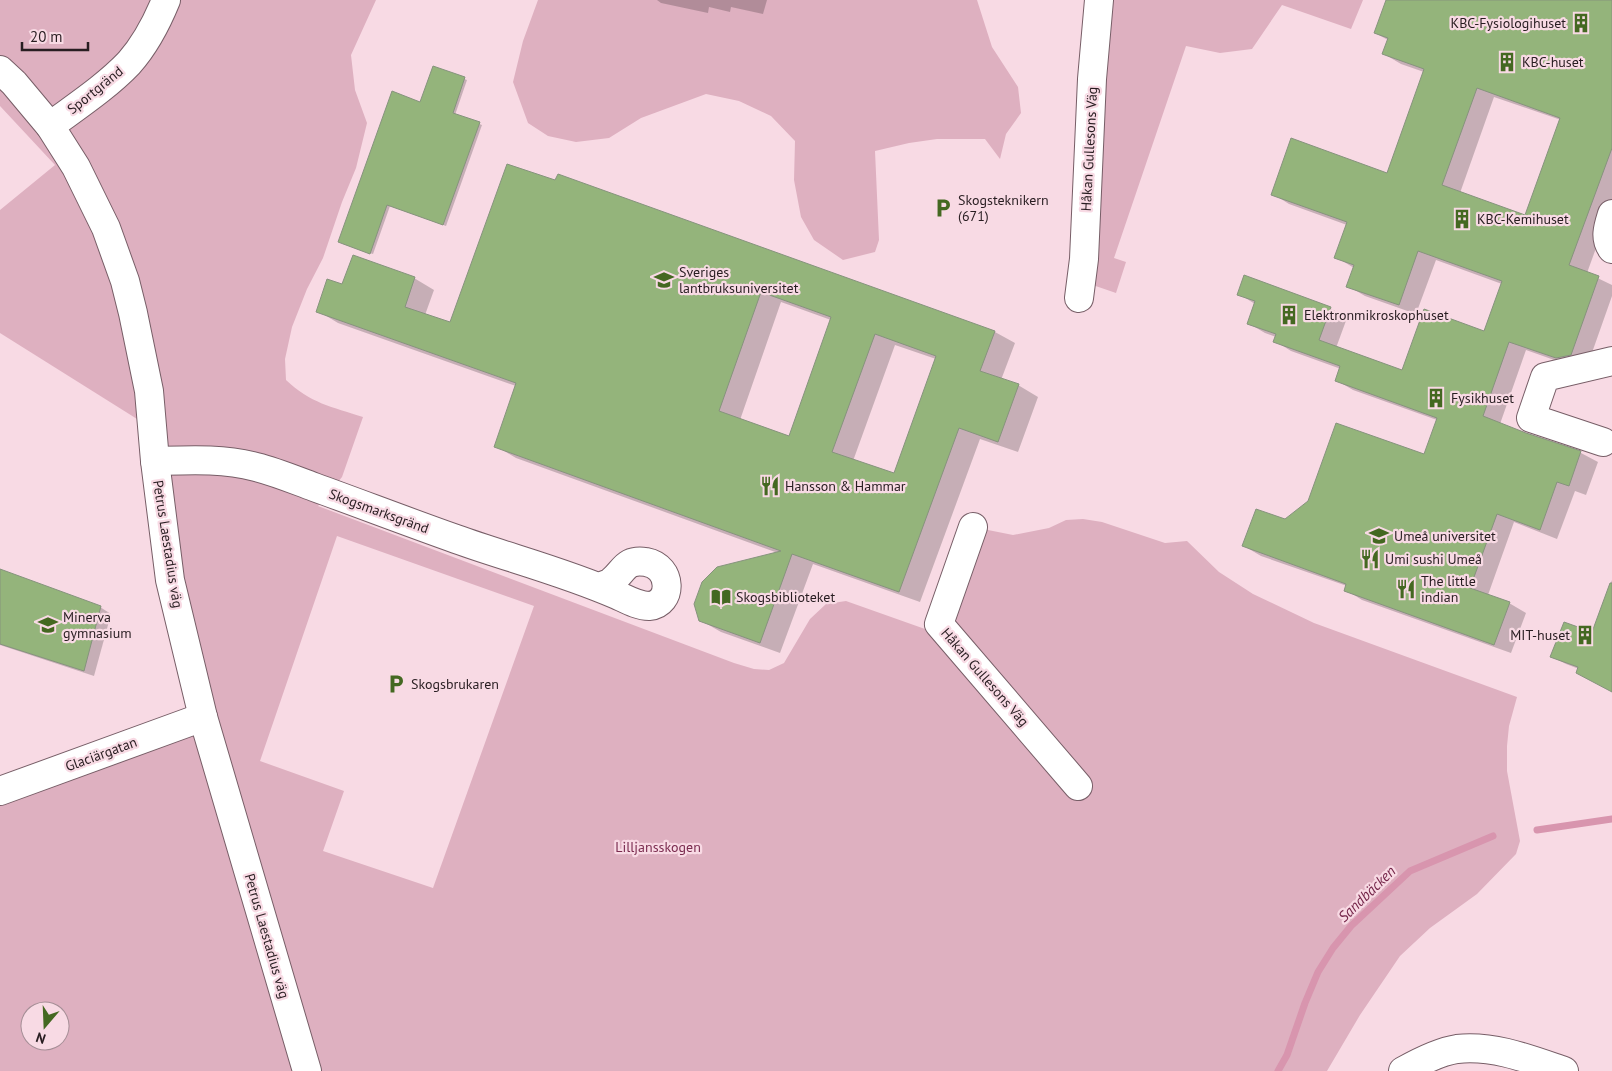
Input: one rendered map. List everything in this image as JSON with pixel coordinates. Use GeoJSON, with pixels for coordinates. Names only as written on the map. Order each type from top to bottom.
{"type":"FeatureCollection","features":[{"type":"Feature","properties":{"kind":"street","name":"Sportgränd"},"geometry":{"type":"LineString","coordinates":[[50,126],[104,86],[129,62],[157,23],[166,0]]}},
{"type":"Feature","properties":{"kind":"street","name":"Håkan Gullesons Väg"},"geometry":{"type":"LineString","coordinates":[[1079,298],[1084,259],[1092,79],[1099,0]]}},
{"type":"Feature","properties":{"kind":"street","name":"Petrus Laestadius väg"},"geometry":{"type":"LineString","coordinates":[[0,70],[50,126],[76,167],[95,204],[116,253],[134,313],[149,391],[155,461],[170,580],[203,717],[307,1071]]}},
{"type":"Feature","properties":{"kind":"street"},"geometry":{"type":"LineString","coordinates":[[1612,214],[1607,230],[1608,244],[1612,249]]}},
{"type":"Feature","properties":{"kind":"street"},"geometry":{"type":"LineString","coordinates":[[1604,442],[1531,418],[1545,377],[1612,361]]}},
{"type":"Feature","properties":{"kind":"street","name":"Skogsmarksgränd"},"geometry":{"type":"LineString","coordinates":[[155,461],[204,459],[256,466],[456,539],[599,587]]}},
{"type":"Feature","properties":{"kind":"street","name":"Håkan Gullesons Väg"},"geometry":{"type":"LineString","coordinates":[[973,527],[939,624],[1078,786]]}},
{"type":"Feature","properties":{"kind":"street","name":"Glaciärgatan"},"geometry":{"type":"LineString","coordinates":[[0,791],[203,717]]}},
{"type":"Feature","properties":{"kind":"street"},"geometry":{"type":"LineString","coordinates":[[1403,1071],[1427,1059],[1456,1049],[1486,1049],[1518,1056],[1564,1071]]}},
{"type":"Feature","properties":{"kind":"green space","name":"Lilljansskogen"},"geometry":{"type":"Polygon","coordinates":[[[0,0],[376,0],[351,55],[355,90],[367,123],[356,168],[323,258],[307,289],[292,327],[285,359],[286,380],[295,388],[331,407],[363,417],[342,477],[318,506],[734,663],[754,669],[769,670],[784,663],[810,619],[826,604],[846,601],[925,629],[932,629],[973,527],[1013,535],[1049,528],[1066,520],[1083,519],[1102,522],[1165,543],[1187,541],[1219,572],[1253,594],[1314,623],[1517,697],[1509,726],[1507,746],[1507,771],[1520,841],[1516,854],[1477,894],[1430,928],[1400,956],[1360,1015],[1327,1071],[0,1071],[0,791],[203,717],[153,429],[0,333],[0,210],[55,165],[0,106],[0,0]],[[337,536],[260,761],[344,791],[323,851],[433,888],[534,606],[337,536]]]}},
{"type":"Feature","properties":{"kind":"green space"},"geometry":{"type":"Polygon","coordinates":[[[538,0],[977,0],[992,47],[1018,87],[1021,113],[1006,134],[1000,159],[985,139],[937,139],[875,151],[879,240],[875,252],[843,260],[814,240],[801,217],[794,180],[795,141],[771,116],[739,101],[706,94],[641,118],[609,138],[576,142],[548,136],[528,123],[513,82],[523,41],[538,0]]]}},
{"type":"Feature","properties":{"kind":"green space"},"geometry":{"type":"Polygon","coordinates":[[[1099,0],[1363,0],[1351,29],[1282,5],[1252,49],[1220,53],[1186,46],[1114,258],[1126,262],[1116,293],[1081,281],[1099,0]]]}},
{"type":"Feature","properties":{"kind":"building"},"geometry":{"type":"Polygon","coordinates":[[[1386,0],[1612,0],[1612,148],[1569,265],[1599,276],[1571,355],[1556,358],[1509,342],[1483,416],[1526,433],[1581,451],[1569,486],[1557,482],[1540,530],[1497,514],[1470,588],[1510,602],[1494,645],[1344,591],[1346,584],[1242,546],[1256,509],[1285,519],[1308,501],[1336,423],[1424,454],[1437,418],[1335,381],[1340,366],[1273,342],[1276,334],[1247,324],[1255,301],[1237,295],[1244,275],[1331,307],[1319,340],[1402,370],[1424,309],[1484,331],[1502,281],[1418,251],[1399,305],[1346,287],[1354,265],[1334,258],[1347,222],[1271,195],[1291,138],[1387,173],[1424,69],[1382,54],[1388,38],[1374,33],[1386,0]],[[1477,88],[1442,185],[1525,215],[1560,118],[1477,88]]]}},
{"type":"Feature","properties":{"kind":"building"},"geometry":{"type":"Polygon","coordinates":[[[433,66],[465,77],[453,113],[480,122],[443,225],[387,205],[370,254],[338,242],[392,91],[420,102],[433,66]]]}},
{"type":"Feature","properties":{"kind":"building"},"geometry":{"type":"Polygon","coordinates":[[[507,164],[555,180],[558,174],[995,331],[980,371],[1019,384],[998,442],[959,428],[899,592],[792,554],[760,643],[699,621],[694,604],[702,582],[717,567],[781,551],[494,447],[516,383],[316,312],[327,279],[342,284],[353,255],[415,277],[405,307],[450,322],[507,164]],[[761,292],[719,411],[789,436],[831,317],[761,292]],[[875,334],[832,452],[894,473],[936,356],[875,334]]]}},
{"type":"Feature","properties":{"kind":"building","name":"Minerva gymnasium"},"geometry":{"type":"Polygon","coordinates":[[[0,569],[101,606],[84,671],[0,644],[0,569]]]}},
{"type":"Feature","properties":{"kind":"building","name":"MIT-huset"},"geometry":{"type":"Polygon","coordinates":[[[1610,583],[1612,583],[1612,692],[1576,673],[1578,667],[1550,657],[1564,622],[1592,632],[1610,583]]]}},
{"type":"Feature","properties":{"kind":"waterway"},"geometry":{"type":"LineString","coordinates":[[1537,830],[1612,819]]}},
{"type":"Feature","properties":{"kind":"waterway","name":"Sandbäcken"},"geometry":{"type":"LineString","coordinates":[[1278,1071],[1287,1055],[1318,972],[1333,948],[1351,926],[1410,871],[1493,836]]}},
{"type":"Feature","properties":{"kind":"place","name":"KBC-Fysiologihuset"},"geometry":{"type":"Point","coordinates":[1581,23]}},
{"type":"Feature","properties":{"kind":"place","name":"KBC-huset"},"geometry":{"type":"Point","coordinates":[1507,62]}},
{"type":"Feature","properties":{"kind":"place","name":"Skogsteknikern (671)"},"geometry":{"type":"Point","coordinates":[943,208]}},
{"type":"Feature","properties":{"kind":"place","name":"KBC-Kemihuset"},"geometry":{"type":"Point","coordinates":[1462,219]}},
{"type":"Feature","properties":{"kind":"place","name":"Sveriges lantbruksuniversitet"},"geometry":{"type":"Point","coordinates":[664,280]}},
{"type":"Feature","properties":{"kind":"place","name":"Elektronmikroskophuset"},"geometry":{"type":"Point","coordinates":[1289,315]}},
{"type":"Feature","properties":{"kind":"place","name":"Fysikhuset"},"geometry":{"type":"Point","coordinates":[1436,398]}},
{"type":"Feature","properties":{"kind":"place","name":"Hansson & Hammar"},"geometry":{"type":"Point","coordinates":[770,486]}},
{"type":"Feature","properties":{"kind":"place","name":"Umeå universitet"},"geometry":{"type":"Point","coordinates":[1379,536]}},
{"type":"Feature","properties":{"kind":"place","name":"Umi sushi Umeå"},"geometry":{"type":"Point","coordinates":[1370,559]}},
{"type":"Feature","properties":{"kind":"place","name":"The little indian"},"geometry":{"type":"Point","coordinates":[1406,589]}},
{"type":"Feature","properties":{"kind":"place","name":"Skogsbiblioteket"},"geometry":{"type":"Point","coordinates":[721,597]}},
{"type":"Feature","properties":{"kind":"place","name":"Minerva gymnasium"},"geometry":{"type":"Point","coordinates":[48,625]}},
{"type":"Feature","properties":{"kind":"place","name":"MIT-huset"},"geometry":{"type":"Point","coordinates":[1585,635]}},
{"type":"Feature","properties":{"kind":"place","name":"Skogsbrukaren"},"geometry":{"type":"Point","coordinates":[396,684]}}]}
